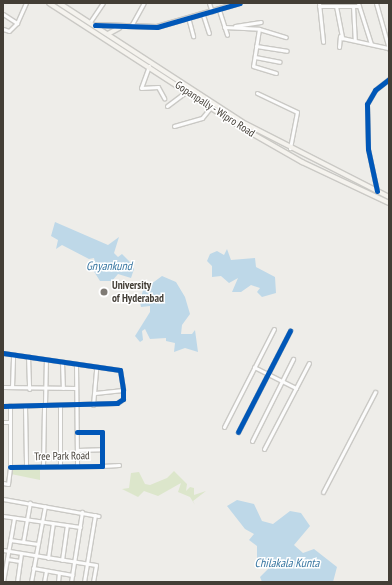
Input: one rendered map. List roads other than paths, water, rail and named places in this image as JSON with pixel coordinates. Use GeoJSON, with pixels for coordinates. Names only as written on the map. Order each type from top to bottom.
{"type":"FeatureCollection","features":[{"type":"Feature","properties":{"kind":"main road","name":"Gopanpally - Wipro Road"},"geometry":{"type":"LineString","coordinates":[[49,3],[187,91],[210,108],[283,151],[389,202]]}},
{"type":"Feature","properties":{"kind":"main road","name":"Gopanpally - Wipro Road"},"geometry":{"type":"LineString","coordinates":[[58,3],[158,65],[226,113],[284,145],[389,196]]}},
{"type":"Feature","properties":{"kind":"main road"},"geometry":{"type":"LineString","coordinates":[[95,25],[157,27],[240,3]]}},
{"type":"Feature","properties":{"kind":"main road"},"geometry":{"type":"LineString","coordinates":[[108,34],[115,28],[157,29],[188,18],[243,3]]}},
{"type":"Feature","properties":{"kind":"main road"},"geometry":{"type":"LineString","coordinates":[[153,69],[158,65]]}},
{"type":"Feature","properties":{"kind":"main road"},"geometry":{"type":"LineString","coordinates":[[283,151],[284,145]]}},
{"type":"Feature","properties":{"kind":"street"},"geometry":{"type":"LineString","coordinates":[[3,29],[9,31],[17,23],[26,3]]}},
{"type":"Feature","properties":{"kind":"street"},"geometry":{"type":"LineString","coordinates":[[90,22],[103,3]]}},
{"type":"Feature","properties":{"kind":"street"},"geometry":{"type":"LineString","coordinates":[[131,26],[144,3]]}},
{"type":"Feature","properties":{"kind":"street"},"geometry":{"type":"LineString","coordinates":[[209,3],[212,11]]}},
{"type":"Feature","properties":{"kind":"street"},"geometry":{"type":"LineString","coordinates":[[340,36],[389,48],[376,3]]}},
{"type":"Feature","properties":{"kind":"street"},"geometry":{"type":"LineString","coordinates":[[323,42],[319,4],[353,6],[359,4],[371,44]]}},
{"type":"Feature","properties":{"kind":"street"},"geometry":{"type":"LineString","coordinates":[[336,6],[340,47]]}},
{"type":"Feature","properties":{"kind":"street"},"geometry":{"type":"LineString","coordinates":[[353,6],[356,40]]}},
{"type":"Feature","properties":{"kind":"street"},"geometry":{"type":"LineString","coordinates":[[219,10],[227,35]]}},
{"type":"Feature","properties":{"kind":"street"},"geometry":{"type":"LineString","coordinates":[[3,14],[17,23]]}},
{"type":"Feature","properties":{"kind":"street"},"geometry":{"type":"LineString","coordinates":[[203,15],[209,33]]}},
{"type":"Feature","properties":{"kind":"street"},"geometry":{"type":"LineString","coordinates":[[188,18],[193,36]]}},
{"type":"Feature","properties":{"kind":"street"},"geometry":{"type":"LineString","coordinates":[[224,27],[262,22]]}},
{"type":"Feature","properties":{"kind":"street"},"geometry":{"type":"LineString","coordinates":[[231,26],[259,29],[286,37]]}},
{"type":"Feature","properties":{"kind":"street"},"geometry":{"type":"LineString","coordinates":[[259,29],[254,66],[276,73]]}},
{"type":"Feature","properties":{"kind":"street"},"geometry":{"type":"LineString","coordinates":[[256,46],[287,51]]}},
{"type":"Feature","properties":{"kind":"street"},"geometry":{"type":"LineString","coordinates":[[255,57],[280,62]]}},
{"type":"Feature","properties":{"kind":"street"},"geometry":{"type":"LineString","coordinates":[[153,69],[141,88],[158,87],[164,98]]}},
{"type":"Feature","properties":{"kind":"street"},"geometry":{"type":"LineString","coordinates":[[377,191],[368,149],[367,104],[375,90],[389,79]]}},
{"type":"Feature","properties":{"kind":"street"},"geometry":{"type":"LineString","coordinates":[[167,106],[187,91]]}},
{"type":"Feature","properties":{"kind":"street"},"geometry":{"type":"LineString","coordinates":[[257,93],[297,112],[290,148]]}},
{"type":"Feature","properties":{"kind":"street"},"geometry":{"type":"LineString","coordinates":[[174,126],[202,118],[210,108]]}},
{"type":"Feature","properties":{"kind":"street"},"geometry":{"type":"LineString","coordinates":[[224,427],[274,329]]}},
{"type":"Feature","properties":{"kind":"street"},"geometry":{"type":"LineString","coordinates":[[238,432],[290,331]]}},
{"type":"Feature","properties":{"kind":"street"},"geometry":{"type":"LineString","coordinates":[[3,353],[122,371],[123,390],[121,401],[77,406],[10,405]]}},
{"type":"Feature","properties":{"kind":"street"},"geometry":{"type":"LineString","coordinates":[[12,387],[13,354]]}},
{"type":"Feature","properties":{"kind":"street"},"geometry":{"type":"LineString","coordinates":[[28,356],[29,389]]}},
{"type":"Feature","properties":{"kind":"street"},"geometry":{"type":"LineString","coordinates":[[43,466],[46,359]]}},
{"type":"Feature","properties":{"kind":"street"},"geometry":{"type":"LineString","coordinates":[[252,441],[293,359]]}},
{"type":"Feature","properties":{"kind":"street"},"geometry":{"type":"LineString","coordinates":[[62,362],[63,388]]}},
{"type":"Feature","properties":{"kind":"street"},"geometry":{"type":"LineString","coordinates":[[264,450],[309,363]]}},
{"type":"Feature","properties":{"kind":"street"},"geometry":{"type":"LineString","coordinates":[[76,364],[77,466]]}},
{"type":"Feature","properties":{"kind":"street"},"geometry":{"type":"LineString","coordinates":[[254,367],[296,388]]}},
{"type":"Feature","properties":{"kind":"street"},"geometry":{"type":"LineString","coordinates":[[93,405],[96,368]]}},
{"type":"Feature","properties":{"kind":"street"},"geometry":{"type":"LineString","coordinates":[[3,387],[29,389],[76,388]]}},
{"type":"Feature","properties":{"kind":"street"},"geometry":{"type":"LineString","coordinates":[[95,393],[123,390]]}},
{"type":"Feature","properties":{"kind":"street"},"geometry":{"type":"LineString","coordinates":[[323,492],[375,392]]}},
{"type":"Feature","properties":{"kind":"street"},"geometry":{"type":"LineString","coordinates":[[3,405],[45,406]]}},
{"type":"Feature","properties":{"kind":"street"},"geometry":{"type":"LineString","coordinates":[[3,483],[8,484],[10,466],[10,405]]}},
{"type":"Feature","properties":{"kind":"street"},"geometry":{"type":"LineString","coordinates":[[25,406],[26,466]]}},
{"type":"Feature","properties":{"kind":"street"},"geometry":{"type":"LineString","coordinates":[[60,406],[60,466]]}},
{"type":"Feature","properties":{"kind":"street"},"geometry":{"type":"LineString","coordinates":[[3,422],[10,422]]}},
{"type":"Feature","properties":{"kind":"street","name":"Tree Park Road"},"geometry":{"type":"LineString","coordinates":[[10,466],[102,466],[102,432],[77,432]]}},
{"type":"Feature","properties":{"kind":"street"},"geometry":{"type":"LineString","coordinates":[[77,450],[102,449]]}},
{"type":"Feature","properties":{"kind":"street"},"geometry":{"type":"LineString","coordinates":[[102,466],[119,465]]}},
{"type":"Feature","properties":{"kind":"street"},"geometry":{"type":"LineString","coordinates":[[3,477],[8,478]]}},
{"type":"Feature","properties":{"kind":"street"},"geometry":{"type":"LineString","coordinates":[[3,499],[97,515],[84,582]]}},
{"type":"Feature","properties":{"kind":"street"},"geometry":{"type":"LineString","coordinates":[[23,542],[30,504]]}},
{"type":"Feature","properties":{"kind":"street"},"geometry":{"type":"LineString","coordinates":[[31,582],[45,506]]}},
{"type":"Feature","properties":{"kind":"street"},"geometry":{"type":"LineString","coordinates":[[71,582],[82,512]]}},
{"type":"Feature","properties":{"kind":"street"},"geometry":{"type":"LineString","coordinates":[[3,516],[80,527]]}},
{"type":"Feature","properties":{"kind":"street"},"geometry":{"type":"LineString","coordinates":[[3,582],[4,565],[7,559],[14,518]]}},
{"type":"Feature","properties":{"kind":"street"},"geometry":{"type":"LineString","coordinates":[[48,558],[53,523]]}},
{"type":"Feature","properties":{"kind":"street"},"geometry":{"type":"LineString","coordinates":[[62,560],[67,525]]}},
{"type":"Feature","properties":{"kind":"street"},"geometry":{"type":"LineString","coordinates":[[10,540],[38,544]]}},
{"type":"Feature","properties":{"kind":"street"},"geometry":{"type":"LineString","coordinates":[[3,550],[96,565],[93,582]]}},
{"type":"Feature","properties":{"kind":"street"},"geometry":{"type":"LineString","coordinates":[[17,582],[22,553]]}},
{"type":"Feature","properties":{"kind":"street"},"geometry":{"type":"LineString","coordinates":[[7,559],[20,561]]}},
{"type":"Feature","properties":{"kind":"street"},"geometry":{"type":"LineString","coordinates":[[33,568],[72,574]]}},
{"type":"Feature","properties":{"kind":"street"},"geometry":{"type":"LineString","coordinates":[[44,582],[46,571]]}},
{"type":"Feature","properties":{"kind":"street"},"geometry":{"type":"LineString","coordinates":[[58,582],[59,573]]}},
{"type":"Feature","properties":{"kind":"water","name":"Gnyankund"},"geometry":{"type":"Polygon","coordinates":[[[55,222],[108,245],[119,237],[114,253],[118,257],[122,254],[130,262],[134,269],[131,278],[118,274],[112,281],[100,281],[93,270],[96,267],[94,258],[89,259],[62,245],[56,249],[58,240],[51,236],[55,222]]]}},
{"type":"Feature","properties":{"kind":"water"},"geometry":{"type":"Polygon","coordinates":[[[227,249],[231,260],[255,258],[256,267],[275,277],[276,293],[262,297],[257,292],[260,288],[251,285],[241,292],[232,292],[238,278],[229,283],[221,276],[212,277],[212,266],[207,261],[210,254],[217,251],[224,255],[227,249]]]}},
{"type":"Feature","properties":{"kind":"water"},"geometry":{"type":"Polygon","coordinates":[[[162,276],[176,282],[185,297],[190,314],[182,325],[181,334],[192,334],[195,330],[198,352],[185,348],[174,352],[175,343],[166,341],[166,338],[150,339],[145,329],[142,331],[143,340],[140,342],[135,336],[150,312],[150,306],[141,307],[140,302],[143,290],[162,276]]]}},
{"type":"Feature","properties":{"kind":"water","name":"Chilakala Kunta"},"geometry":{"type":"Polygon","coordinates":[[[237,500],[254,504],[262,521],[273,524],[290,511],[301,513],[310,526],[294,545],[303,553],[314,549],[337,567],[333,582],[262,582],[260,577],[269,568],[265,561],[257,560],[257,546],[249,540],[254,534],[245,529],[227,506],[237,500]]]}},
{"type":"Feature","properties":{"kind":"place","name":"University of Hyderabad"},"geometry":{"type":"Point","coordinates":[104,292]}}]}
